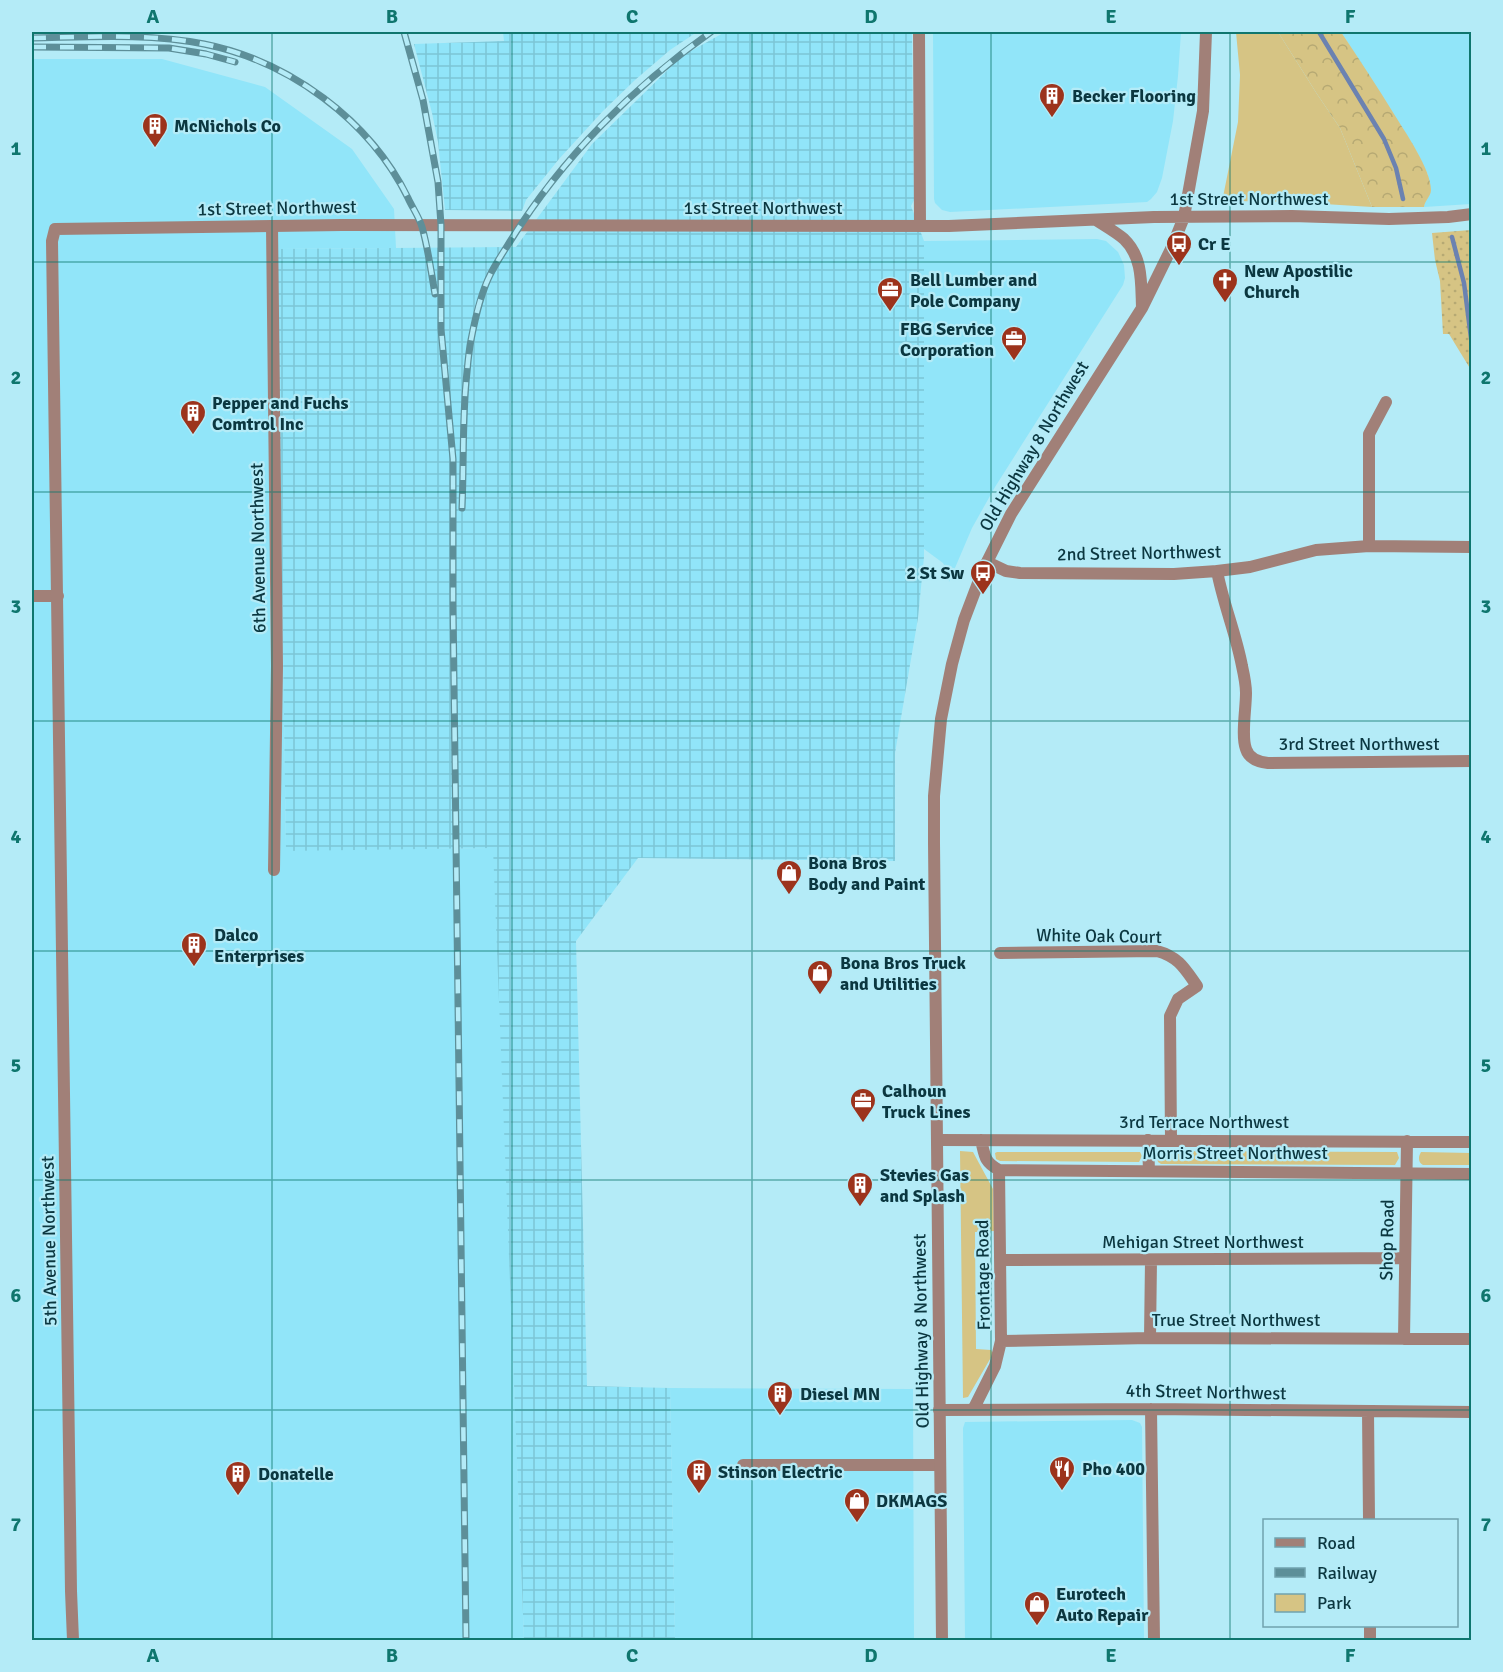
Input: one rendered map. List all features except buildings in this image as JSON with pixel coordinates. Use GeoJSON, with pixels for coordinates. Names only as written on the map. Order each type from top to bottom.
{"type":"FeatureCollection","features":[{"type":"Feature","properties":{"kind":"street"},"geometry":{"type":"LineString","coordinates":[[919,32],[920,226]]}},
{"type":"Feature","properties":{"kind":"street","name":"Old Highway 8 Northwest"},"geometry":{"type":"LineString","coordinates":[[942,1641],[934,843],[936,757],[941,719],[964,620],[987,562],[1011,514],[1034,476],[1142,308],[1184,217],[1203,111],[1206,32]]}},
{"type":"Feature","properties":{"kind":"street","name":"1st Street Northwest"},"geometry":{"type":"LineString","coordinates":[[55,230],[272,226],[920,226],[1184,217],[1292,216],[1389,219],[1472,214]]}},
{"type":"Feature","properties":{"kind":"street"},"geometry":{"type":"LineString","coordinates":[[1096,220],[1123,238],[1133,249],[1140,265],[1142,308]]}},
{"type":"Feature","properties":{"kind":"street","name":"6th Avenue Northwest"},"geometry":{"type":"LineString","coordinates":[[272,226],[277,666],[274,870]]}},
{"type":"Feature","properties":{"kind":"street","name":"5th Avenue Northwest"},"geometry":{"type":"LineString","coordinates":[[55,230],[52,242],[73,1641]]}},
{"type":"Feature","properties":{"kind":"street"},"geometry":{"type":"LineString","coordinates":[[1369,546],[1369,434],[1386,402]]}},
{"type":"Feature","properties":{"kind":"street","name":"2nd Street Northwest"},"geometry":{"type":"LineString","coordinates":[[987,562],[1006,571],[1020,573],[1174,574],[1250,567],[1316,550],[1369,546],[1472,547]]}},
{"type":"Feature","properties":{"kind":"street","name":"3rd Street Northwest"},"geometry":{"type":"LineString","coordinates":[[1217,571],[1242,666],[1246,693],[1244,742],[1249,755],[1268,763],[1472,761]]}},
{"type":"Feature","properties":{"kind":"street"},"geometry":{"type":"LineString","coordinates":[[32,596],[58,596]]}},
{"type":"Feature","properties":{"kind":"street","name":"White Oak Court"},"geometry":{"type":"LineString","coordinates":[[1000,953],[1157,951],[1170,954],[1177,960],[1197,986],[1178,999],[1170,1016],[1171,1140]]}},
{"type":"Feature","properties":{"kind":"street","name":"3rd Terrace Northwest"},"geometry":{"type":"LineString","coordinates":[[937,1140],[1472,1142]]}},
{"type":"Feature","properties":{"kind":"street"},"geometry":{"type":"LineString","coordinates":[[981,1140],[987,1161],[999,1170]]}},
{"type":"Feature","properties":{"kind":"street"},"geometry":{"type":"LineString","coordinates":[[1148,1140],[1149,1171]]}},
{"type":"Feature","properties":{"kind":"street","name":"Shop Road"},"geometry":{"type":"LineString","coordinates":[[1404,1339],[1407,1141]]}},
{"type":"Feature","properties":{"kind":"street","name":"Morris Street Northwest"},"geometry":{"type":"LineString","coordinates":[[999,1170],[1472,1174]]}},
{"type":"Feature","properties":{"kind":"street","name":"Frontage Road"},"geometry":{"type":"LineString","coordinates":[[973,1410],[995,1366],[1001,1341],[999,1170]]}},
{"type":"Feature","properties":{"kind":"street","name":"Mehigan Street Northwest"},"geometry":{"type":"LineString","coordinates":[[1001,1260],[1404,1258]]}},
{"type":"Feature","properties":{"kind":"street"},"geometry":{"type":"LineString","coordinates":[[1150,1338],[1151,1260]]}},
{"type":"Feature","properties":{"kind":"street","name":"True Street Northwest"},"geometry":{"type":"LineString","coordinates":[[1001,1341],[1150,1338],[1472,1339]]}},
{"type":"Feature","properties":{"kind":"street"},"geometry":{"type":"LineString","coordinates":[[1152,1409],[1154,1641]]}},
{"type":"Feature","properties":{"kind":"street","name":"4th Street Northwest"},"geometry":{"type":"LineString","coordinates":[[939,1410],[1472,1412]]}},
{"type":"Feature","properties":{"kind":"street"},"geometry":{"type":"LineString","coordinates":[[1368,1411],[1369,1519]]}},
{"type":"Feature","properties":{"kind":"street"},"geometry":{"type":"LineString","coordinates":[[744,1465],[940,1465]]}},
{"type":"Feature","properties":{"kind":"shaded area"},"geometry":{"type":"Polygon","coordinates":[[[503,32],[697,32],[670,50],[603,111],[559,159],[526,200],[522,211],[445,210],[438,142],[414,44],[504,41],[503,32]]]}},
{"type":"Feature","properties":{"kind":"shaded area","name":"Bell Lumber and Pole Company"},"geometry":{"type":"Polygon","coordinates":[[[725,32],[912,32],[914,200],[911,206],[924,241],[924,557],[918,618],[895,753],[895,861],[638,858],[576,941],[587,1386],[670,1388],[675,1640],[524,1640],[493,848],[286,851],[277,249],[516,247],[592,144],[682,56],[725,32]]]}},
{"type":"Feature","properties":{"kind":"shaded area"},"geometry":{"type":"Polygon","coordinates":[[[933,32],[1181,32],[1173,121],[1157,192],[1147,202],[950,212],[942,210],[934,199],[933,32]]]}},
{"type":"Feature","properties":{"kind":"shaded area"},"geometry":{"type":"Polygon","coordinates":[[[1341,32],[1471,32],[1471,204],[1424,207],[1429,196],[1428,175],[1417,152],[1341,32]]]}},
{"type":"Feature","properties":{"kind":"shaded area"},"geometry":{"type":"Polygon","coordinates":[[[32,59],[162,59],[265,87],[352,149],[394,209],[396,248],[278,249],[286,850],[494,848],[524,1640],[32,1640],[32,59]]]}},
{"type":"Feature","properties":{"kind":"shaded area"},"geometry":{"type":"Polygon","coordinates":[[[1097,239],[1106,241],[1118,252],[1124,265],[1123,285],[995,487],[972,528],[949,582],[948,572],[943,563],[924,549],[924,241],[1097,239]]]}},
{"type":"Feature","properties":{"kind":"shaded area"},"geometry":{"type":"Polygon","coordinates":[[[670,1388],[913,1389],[914,1640],[675,1640],[670,1388]]]}},
{"type":"Feature","properties":{"kind":"shaded area"},"geometry":{"type":"Polygon","coordinates":[[[1132,1420],[1140,1423],[1142,1427],[1144,1640],[965,1640],[963,1428],[965,1422],[1132,1420]]]}},
{"type":"Feature","properties":{"kind":"green space"},"geometry":{"type":"Polygon","coordinates":[[[1236,32],[1278,32],[1340,128],[1372,207],[1233,201],[1223,197],[1238,122],[1240,75],[1236,32]]]}},
{"type":"Feature","properties":{"kind":"green space"},"geometry":{"type":"Polygon","coordinates":[[[1278,32],[1341,32],[1411,140],[1422,161],[1431,190],[1424,207],[1372,207],[1340,128],[1278,32]]]}},
{"type":"Feature","properties":{"kind":"green space"},"geometry":{"type":"Polygon","coordinates":[[[1472,230],[1471,370],[1449,334],[1443,334],[1440,281],[1432,233],[1472,230]]]}},
{"type":"Feature","properties":{"kind":"green space"},"geometry":{"type":"Polygon","coordinates":[[[960,1151],[973,1152],[993,1189],[994,1231],[975,1232],[976,1349],[991,1350],[993,1354],[968,1397],[963,1398],[960,1151]]]}},
{"type":"Feature","properties":{"kind":"green space"},"geometry":{"type":"Polygon","coordinates":[[[1161,1151],[1397,1152],[1399,1158],[1395,1165],[1161,1164],[1157,1158],[1161,1151]]]}},
{"type":"Feature","properties":{"kind":"green space"},"geometry":{"type":"Polygon","coordinates":[[[1140,1152],[1142,1156],[1139,1162],[1000,1161],[996,1159],[995,1153],[1140,1152]]]}},
{"type":"Feature","properties":{"kind":"green space"},"geometry":{"type":"Polygon","coordinates":[[[1421,1152],[1471,1153],[1471,1165],[1423,1165],[1419,1159],[1421,1152]]]}},
{"type":"Feature","properties":{"kind":"waterway"},"geometry":{"type":"LineString","coordinates":[[1319,32],[1384,139],[1396,168],[1403,199]]}},
{"type":"Feature","properties":{"kind":"waterway"},"geometry":{"type":"LineString","coordinates":[[1452,237],[1464,283],[1472,346]]}},
{"type":"Feature","properties":{"kind":"railway"},"geometry":{"type":"LineString","coordinates":[[404,32],[423,100],[438,182],[441,225],[441,329],[453,459],[466,1640]]}},
{"type":"Feature","properties":{"kind":"railway"},"geometry":{"type":"LineString","coordinates":[[462,508],[464,406],[469,352],[478,307],[492,271],[531,210],[576,153],[627,100],[682,53],[711,32]]}},
{"type":"Feature","properties":{"kind":"railway"},"geometry":{"type":"LineString","coordinates":[[32,38],[118,36],[162,38],[204,44],[236,52],[266,64],[296,80],[324,98],[349,119],[372,143],[392,170],[421,223],[435,294]]}},
{"type":"Feature","properties":{"kind":"railway"},"geometry":{"type":"LineString","coordinates":[[32,47],[169,48],[206,54],[235,62]]}},
{"type":"Feature","properties":{"kind":"place","name":"Becker Flooring"},"geometry":{"type":"Point","coordinates":[1052,119]}},
{"type":"Feature","properties":{"kind":"place","name":"McNichols Co"},"geometry":{"type":"Point","coordinates":[155,149]}},
{"type":"Feature","properties":{"kind":"place","name":"Cr E"},"geometry":{"type":"Point","coordinates":[1179,267]}},
{"type":"Feature","properties":{"kind":"place","name":"New Apostilic Church"},"geometry":{"type":"Point","coordinates":[1225,304]}},
{"type":"Feature","properties":{"kind":"place","name":"Bell Lumber and Pole Company"},"geometry":{"type":"Point","coordinates":[890,313]}},
{"type":"Feature","properties":{"kind":"place","name":"FBG Service Corporation"},"geometry":{"type":"Point","coordinates":[1014,362]}},
{"type":"Feature","properties":{"kind":"place","name":"Pepper and Fuchs Comtrol Inc"},"geometry":{"type":"Point","coordinates":[193,436]}},
{"type":"Feature","properties":{"kind":"place","name":"2 St Sw"},"geometry":{"type":"Point","coordinates":[983,596]}},
{"type":"Feature","properties":{"kind":"place","name":"Bona Bros Body and Paint"},"geometry":{"type":"Point","coordinates":[789,896]}},
{"type":"Feature","properties":{"kind":"place","name":"Dalco Enterprises"},"geometry":{"type":"Point","coordinates":[194,968]}},
{"type":"Feature","properties":{"kind":"place","name":"Bona Bros Truck and Utilities"},"geometry":{"type":"Point","coordinates":[820,996]}},
{"type":"Feature","properties":{"kind":"place","name":"Calhoun Truck Lines"},"geometry":{"type":"Point","coordinates":[863,1124]}},
{"type":"Feature","properties":{"kind":"place","name":"Stevies Gas and Splash"},"geometry":{"type":"Point","coordinates":[860,1208]}},
{"type":"Feature","properties":{"kind":"place","name":"Diesel MN"},"geometry":{"type":"Point","coordinates":[780,1417]}},
{"type":"Feature","properties":{"kind":"place","name":"Pho 400"},"geometry":{"type":"Point","coordinates":[1062,1492]}},
{"type":"Feature","properties":{"kind":"place","name":"Stinson Electric"},"geometry":{"type":"Point","coordinates":[699,1495]}},
{"type":"Feature","properties":{"kind":"place","name":"Donatelle"},"geometry":{"type":"Point","coordinates":[238,1497]}},
{"type":"Feature","properties":{"kind":"place","name":"DKMAGS"},"geometry":{"type":"Point","coordinates":[857,1524]}},
{"type":"Feature","properties":{"kind":"place","name":"Eurotech Auto Repair"},"geometry":{"type":"Point","coordinates":[1037,1627]}}]}
